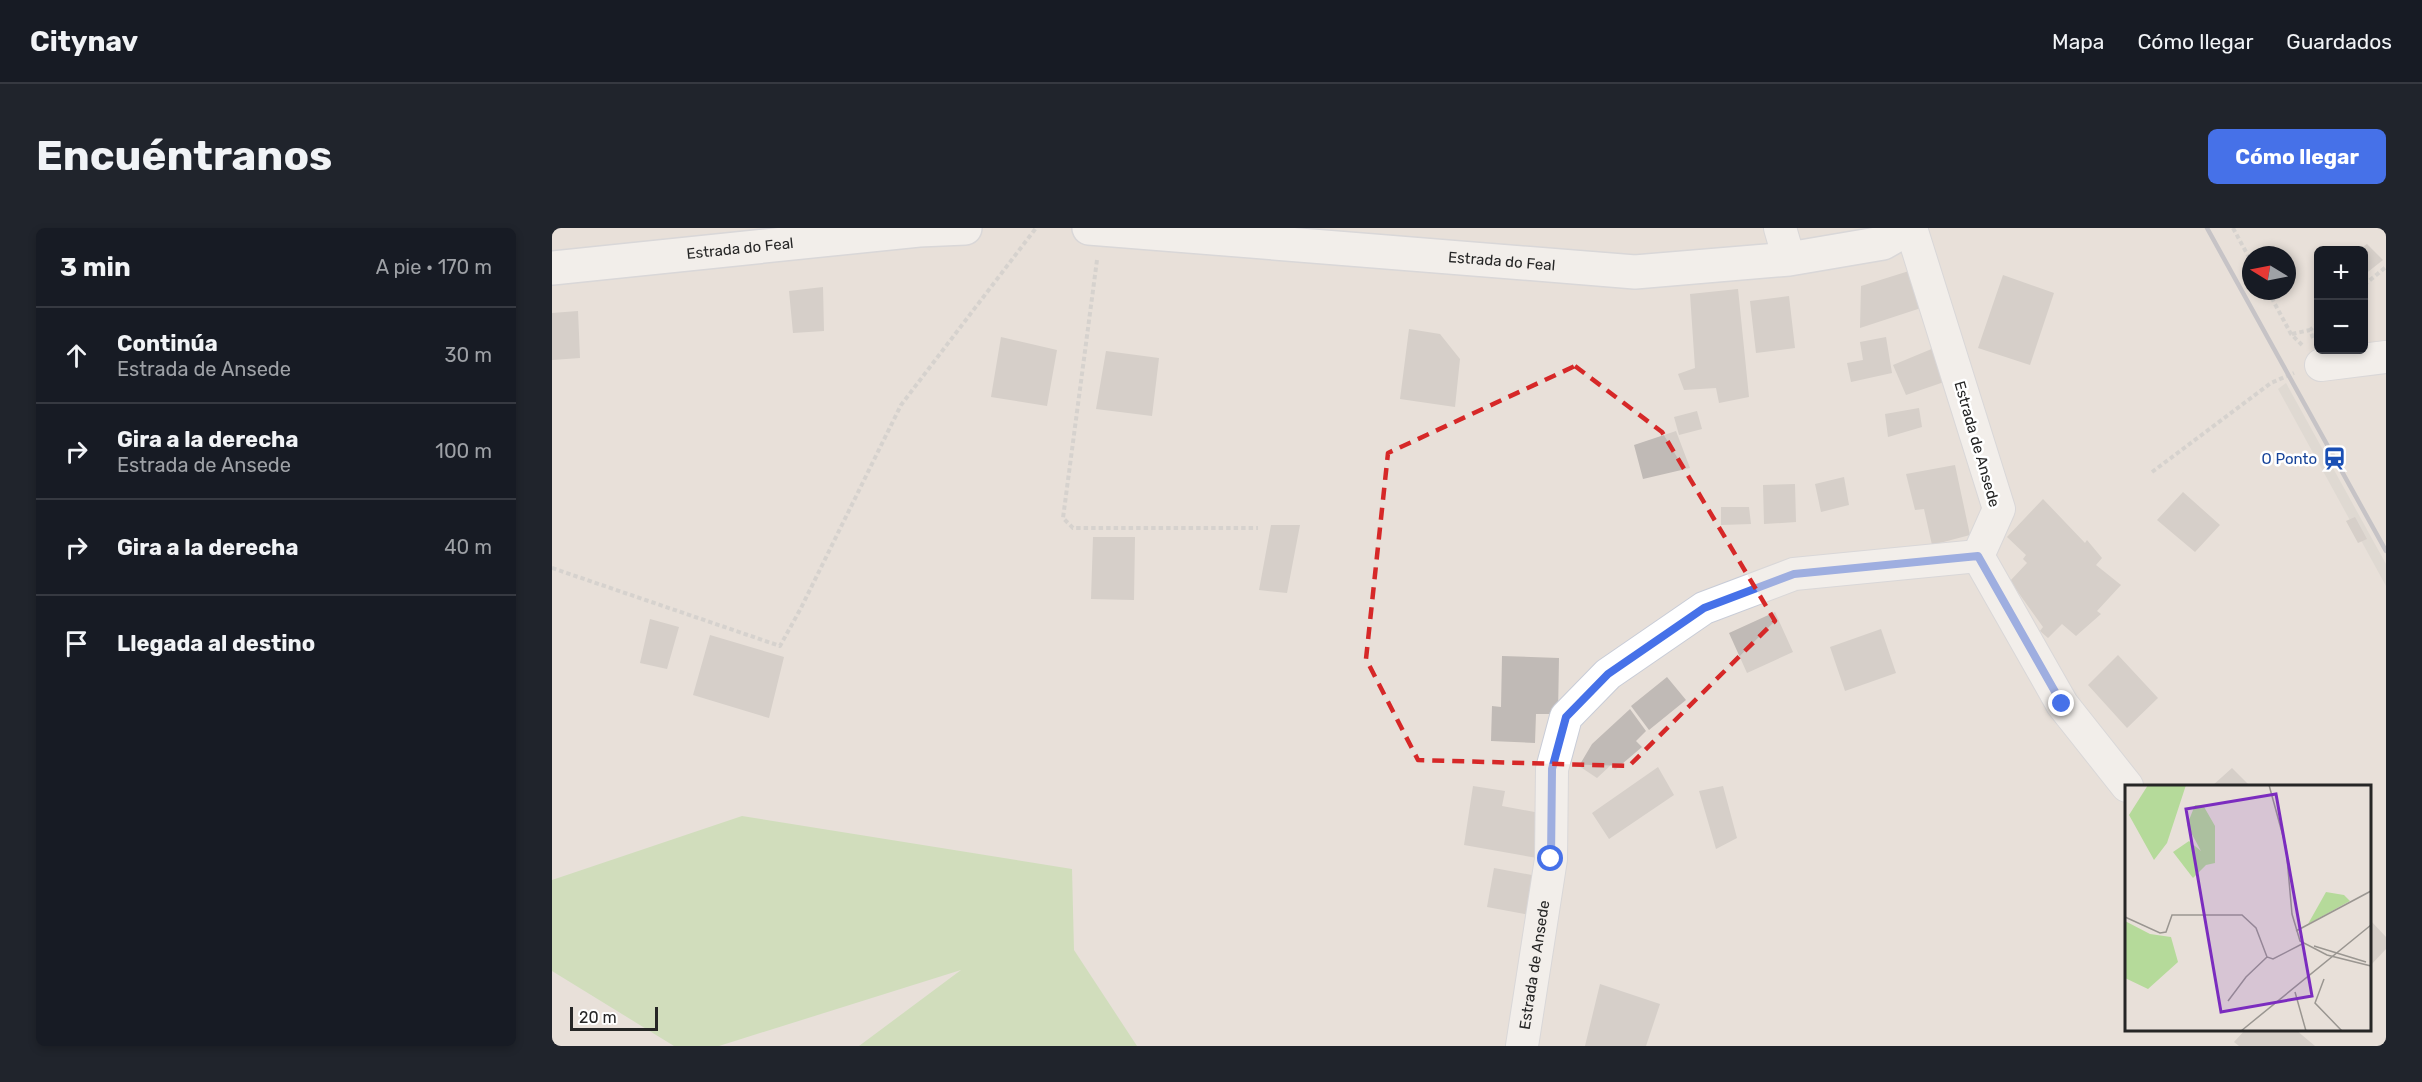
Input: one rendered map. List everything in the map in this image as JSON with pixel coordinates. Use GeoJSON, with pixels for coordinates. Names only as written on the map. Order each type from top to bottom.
{"type":"FeatureCollection","features":[{"type":"Feature","properties":{"kind":"main road","name":"Estrada do Feal"},"geometry":{"type":"LineString","coordinates":[[552,268],[964,228]]}},
{"type":"Feature","properties":{"kind":"main road","name":"Estrada do Feal"},"geometry":{"type":"LineString","coordinates":[[1095,229],[1635,272],[1789,260],[1883,243],[1910,228]]}},
{"type":"Feature","properties":{"kind":"street"},"geometry":{"type":"LineString","coordinates":[[1780,228],[1789,260]]}},
{"type":"Feature","properties":{"kind":"street","name":"Estrada de Ansede"},"geometry":{"type":"LineString","coordinates":[[1522,1046],[1551,859],[1552,769],[1566,717],[1608,674],[1704,608],[1794,574],[1978,556],[1999,509],[1910,228]]}},
{"type":"Feature","properties":{"kind":"street"},"geometry":{"type":"LineString","coordinates":[[2321,365],[2386,357]]}},
{"type":"Feature","properties":{"kind":"street"},"geometry":{"type":"LineString","coordinates":[[1978,556],[2062,704],[2126,785]]}},
{"type":"Feature","properties":{"kind":"path"},"geometry":{"type":"LineString","coordinates":[[552,568],[780,646],[801,609],[901,405],[1036,228]]}},
{"type":"Feature","properties":{"kind":"path"},"geometry":{"type":"LineString","coordinates":[[2233,228],[2243,246]]}},
{"type":"Feature","properties":{"kind":"path"},"geometry":{"type":"LineString","coordinates":[[1095,229],[1063,518],[1073,528],[1258,528]]}},
{"type":"Feature","properties":{"kind":"path"},"geometry":{"type":"LineString","coordinates":[[2368,282],[2386,267]]}},
{"type":"Feature","properties":{"kind":"path"},"geometry":{"type":"LineString","coordinates":[[2152,472],[2271,383],[2321,365],[2291,334],[2273,300]]}},
{"type":"Feature","properties":{"kind":"path"},"geometry":{"type":"LineString","coordinates":[[2291,334],[2310,330]]}},
{"type":"Feature","properties":{"kind":"highlighted area"},"geometry":{"type":"Polygon","coordinates":[[[1575,366],[1662,432],[1775,621],[1629,766],[1418,760],[1366,659],[1388,453],[1575,366]]]}},
{"type":"Feature","properties":{"kind":"green space"},"geometry":{"type":"Polygon","coordinates":[[[742,816],[1072,869],[1074,950],[1137,1046],[859,1046],[961,970],[719,1046],[674,1046],[552,971],[552,880],[742,816]]]}},
{"type":"Feature","properties":{"kind":"shaded area"},"geometry":{"type":"Polygon","coordinates":[[[2286,383],[2386,564],[2386,586],[2278,389],[2286,383]]]}},
{"type":"Feature","properties":{"kind":"building"},"geometry":{"type":"Polygon","coordinates":[[[2367,244],[2383,260],[2368,272],[2368,246],[2364,246],[2367,244]]]}},
{"type":"Feature","properties":{"kind":"building"},"geometry":{"type":"Polygon","coordinates":[[[1909,271],[1921,308],[1860,328],[1861,286],[1909,271]]]}},
{"type":"Feature","properties":{"kind":"building"},"geometry":{"type":"Polygon","coordinates":[[[2003,275],[2054,293],[2030,365],[1978,348],[2003,275]]]}},
{"type":"Feature","properties":{"kind":"building"},"geometry":{"type":"Polygon","coordinates":[[[823,287],[824,331],[793,333],[789,291],[823,287]]]}},
{"type":"Feature","properties":{"kind":"building"},"geometry":{"type":"Polygon","coordinates":[[[1738,289],[1749,397],[1719,403],[1716,388],[1684,390],[1678,374],[1695,368],[1690,294],[1738,289]]]}},
{"type":"Feature","properties":{"kind":"building"},"geometry":{"type":"Polygon","coordinates":[[[1789,296],[1795,348],[1756,353],[1750,301],[1789,296]]]}},
{"type":"Feature","properties":{"kind":"building"},"geometry":{"type":"Polygon","coordinates":[[[578,311],[580,358],[552,360],[552,313],[578,311]]]}},
{"type":"Feature","properties":{"kind":"building"},"geometry":{"type":"Polygon","coordinates":[[[1409,329],[1440,334],[1460,359],[1455,407],[1400,399],[1409,329]]]}},
{"type":"Feature","properties":{"kind":"building"},"geometry":{"type":"Polygon","coordinates":[[[1001,337],[1057,350],[1047,406],[991,397],[1001,337]]]}},
{"type":"Feature","properties":{"kind":"building"},"geometry":{"type":"Polygon","coordinates":[[[1886,337],[1892,373],[1851,382],[1847,363],[1863,360],[1860,342],[1886,337]]]}},
{"type":"Feature","properties":{"kind":"building"},"geometry":{"type":"Polygon","coordinates":[[[1934,348],[1947,381],[1906,395],[1893,365],[1934,348]]]}},
{"type":"Feature","properties":{"kind":"building"},"geometry":{"type":"Polygon","coordinates":[[[1106,351],[1159,358],[1152,416],[1096,409],[1106,351]]]}},
{"type":"Feature","properties":{"kind":"building"},"geometry":{"type":"Polygon","coordinates":[[[1919,408],[1922,427],[1888,437],[1885,414],[1919,408]]]}},
{"type":"Feature","properties":{"kind":"building"},"geometry":{"type":"Polygon","coordinates":[[[1697,411],[1702,429],[1679,435],[1674,417],[1697,411]]]}},
{"type":"Feature","properties":{"kind":"building"},"geometry":{"type":"Polygon","coordinates":[[[1676,431],[1690,468],[1643,479],[1634,445],[1676,431]]]}},
{"type":"Feature","properties":{"kind":"building"},"geometry":{"type":"Polygon","coordinates":[[[1955,465],[1970,535],[1932,545],[1924,509],[1915,510],[1906,474],[1955,465]]]}},
{"type":"Feature","properties":{"kind":"building"},"geometry":{"type":"Polygon","coordinates":[[[1844,477],[1849,505],[1821,512],[1815,484],[1844,477]]]}},
{"type":"Feature","properties":{"kind":"building"},"geometry":{"type":"Polygon","coordinates":[[[1795,484],[1796,522],[1764,524],[1763,485],[1795,484]]]}},
{"type":"Feature","properties":{"kind":"building"},"geometry":{"type":"Polygon","coordinates":[[[2183,492],[2220,525],[2195,552],[2157,520],[2183,492]]]}},
{"type":"Feature","properties":{"kind":"building"},"geometry":{"type":"Polygon","coordinates":[[[2043,499],[2085,543],[2087,540],[2102,558],[2096,565],[2121,585],[2097,611],[2101,614],[2076,636],[2062,624],[2048,638],[2040,631],[2043,627],[2010,581],[2027,563],[2023,559],[2026,555],[2007,537],[2043,499]]]}},
{"type":"Feature","properties":{"kind":"building"},"geometry":{"type":"Polygon","coordinates":[[[1721,507],[1749,507],[1751,524],[1721,525],[1721,507]]]}},
{"type":"Feature","properties":{"kind":"building"},"geometry":{"type":"Polygon","coordinates":[[[2355,517],[2367,539],[2358,543],[2346,521],[2355,517]]]}},
{"type":"Feature","properties":{"kind":"building"},"geometry":{"type":"Polygon","coordinates":[[[1271,525],[1300,525],[1287,593],[1259,590],[1271,525]]]}},
{"type":"Feature","properties":{"kind":"building"},"geometry":{"type":"Polygon","coordinates":[[[1093,537],[1135,537],[1134,600],[1091,599],[1093,537]]]}},
{"type":"Feature","properties":{"kind":"building"},"geometry":{"type":"Polygon","coordinates":[[[1775,612],[1793,652],[1747,673],[1729,633],[1775,612]]]}},
{"type":"Feature","properties":{"kind":"building"},"geometry":{"type":"Polygon","coordinates":[[[650,619],[679,627],[667,669],[640,663],[650,619]]]}},
{"type":"Feature","properties":{"kind":"building"},"geometry":{"type":"Polygon","coordinates":[[[1881,629],[1896,673],[1845,691],[1830,647],[1881,629]]]}},
{"type":"Feature","properties":{"kind":"building"},"geometry":{"type":"Polygon","coordinates":[[[710,635],[784,657],[769,718],[693,695],[710,635]]]}},
{"type":"Feature","properties":{"kind":"building"},"geometry":{"type":"Polygon","coordinates":[[[2118,655],[2158,698],[2127,728],[2088,685],[2118,655]]]}},
{"type":"Feature","properties":{"kind":"building"},"geometry":{"type":"Polygon","coordinates":[[[1502,656],[1559,658],[1558,714],[1536,714],[1535,743],[1491,741],[1492,706],[1501,707],[1502,656]]]}},
{"type":"Feature","properties":{"kind":"building"},"geometry":{"type":"Polygon","coordinates":[[[1667,677],[1686,700],[1649,730],[1631,706],[1667,677]]]}},
{"type":"Feature","properties":{"kind":"building"},"geometry":{"type":"Polygon","coordinates":[[[1630,709],[1646,731],[1636,741],[1642,747],[1615,770],[1611,765],[1597,778],[1579,766],[1592,744],[1630,709]]]}},
{"type":"Feature","properties":{"kind":"building"},"geometry":{"type":"Polygon","coordinates":[[[1658,767],[1674,795],[1609,839],[1592,813],[1658,767]]]}},
{"type":"Feature","properties":{"kind":"building"},"geometry":{"type":"Polygon","coordinates":[[[2232,768],[2249,785],[2213,785],[2232,768]]]}},
{"type":"Feature","properties":{"kind":"building"},"geometry":{"type":"Polygon","coordinates":[[[1473,786],[1505,791],[1502,806],[1545,814],[1537,858],[1464,845],[1473,786]]]}},
{"type":"Feature","properties":{"kind":"building"},"geometry":{"type":"Polygon","coordinates":[[[1723,786],[1737,838],[1716,849],[1699,791],[1723,786]]]}},
{"type":"Feature","properties":{"kind":"building"},"geometry":{"type":"Polygon","coordinates":[[[1494,868],[1537,876],[1530,915],[1487,907],[1494,868]]]}},
{"type":"Feature","properties":{"kind":"building"},"geometry":{"type":"Polygon","coordinates":[[[2371,921],[2386,937],[2386,949],[2371,965],[2371,921]]]}},
{"type":"Feature","properties":{"kind":"building"},"geometry":{"type":"Polygon","coordinates":[[[1600,984],[1660,1004],[1646,1046],[1585,1046],[1600,984]]]}},
{"type":"Feature","properties":{"kind":"building"},"geometry":{"type":"Polygon","coordinates":[[[2244,1031],[2297,1031],[2315,1046],[2239,1046],[2234,1042],[2244,1031]]]}},
{"type":"Feature","properties":{"kind":"railway"},"geometry":{"type":"LineString","coordinates":[[2207,228],[2386,551]]}},
{"type":"Feature","properties":{"kind":"place","name":"O Ponto"},"geometry":{"type":"Point","coordinates":[2335,459]}},
{"type":"Feature","properties":{"kind":"route"},"geometry":{"type":"LineString","coordinates":[[1551,859],[1552,769],[1566,717],[1608,674],[1704,608],[1794,574],[1978,556],[2062,704]]}}]}
